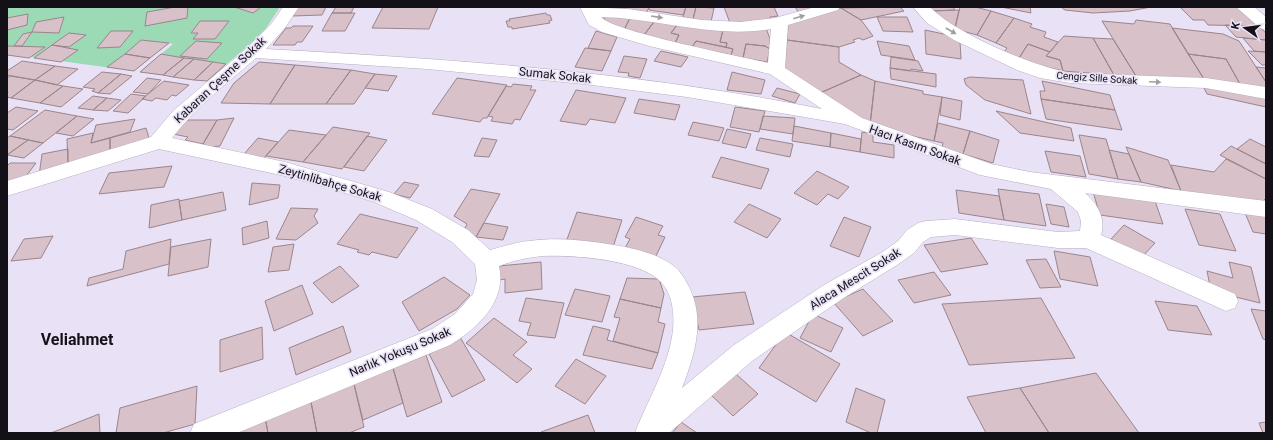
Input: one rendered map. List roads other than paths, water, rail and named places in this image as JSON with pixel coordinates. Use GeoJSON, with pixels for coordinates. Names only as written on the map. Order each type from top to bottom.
{"type":"FeatureCollection","features":[{"type":"Feature","properties":{"kind":"street","name":"Kabaran Çeşme Sokak"},"geometry":{"type":"LineString","coordinates":[[158,142],[190,106],[252,53],[278,26],[291,7]]}},
{"type":"Feature","properties":{"kind":"street"},"geometry":{"type":"LineString","coordinates":[[589,10],[633,13],[728,27],[780,22],[832,7]]}},
{"type":"Feature","properties":{"kind":"street","name":"Cengiz Sille Sokak"},"geometry":{"type":"LineString","coordinates":[[920,7],[933,20],[960,36],[1023,66],[1046,74],[1070,78],[1206,83],[1266,93]]}},
{"type":"Feature","properties":{"kind":"street"},"geometry":{"type":"LineString","coordinates":[[1244,7],[1266,25]]}},
{"type":"Feature","properties":{"kind":"street","name":"Hacı Kasım Sokak"},"geometry":{"type":"LineString","coordinates":[[589,10],[595,22],[608,29],[649,41],[776,70],[855,122],[987,170],[1057,183],[1266,209]]}},
{"type":"Feature","properties":{"kind":"street"},"geometry":{"type":"LineString","coordinates":[[776,70],[780,22]]}},
{"type":"Feature","properties":{"kind":"street","name":"Sumak Sokak"},"geometry":{"type":"LineString","coordinates":[[252,53],[484,69],[612,81],[756,101],[855,122]]}},
{"type":"Feature","properties":{"kind":"street"},"geometry":{"type":"LineString","coordinates":[[7,189],[158,142]]}},
{"type":"Feature","properties":{"kind":"street","name":"Zeytinlibahçe Sokak"},"geometry":{"type":"LineString","coordinates":[[158,142],[311,177],[396,203],[450,228],[476,248],[486,260]]}},
{"type":"Feature","properties":{"kind":"street"},"geometry":{"type":"LineString","coordinates":[[1057,183],[1075,196],[1089,211],[1093,220],[1093,230],[1088,239]]}},
{"type":"Feature","properties":{"kind":"street","name":"Alaca Mescit Sokak"},"geometry":{"type":"LineString","coordinates":[[648,433],[748,349],[833,292],[889,259],[906,247],[915,236],[926,229],[955,227],[1058,240],[1088,239],[1226,301]]}},
{"type":"Feature","properties":{"kind":"street"},"geometry":{"type":"LineString","coordinates":[[486,260],[530,249],[544,248],[581,250],[637,260],[654,265],[671,277],[679,289],[685,307],[686,325],[683,347],[648,433]]}},
{"type":"Feature","properties":{"kind":"street","name":"Narlık Yokuşu Sokak"},"geometry":{"type":"LineString","coordinates":[[204,433],[441,337],[462,326],[476,311],[484,296],[489,281],[486,260]]}},
{"type":"Feature","properties":{"kind":"district","name":"Veliahmet"},"geometry":{"type":"Point","coordinates":[77,339]}}]}
